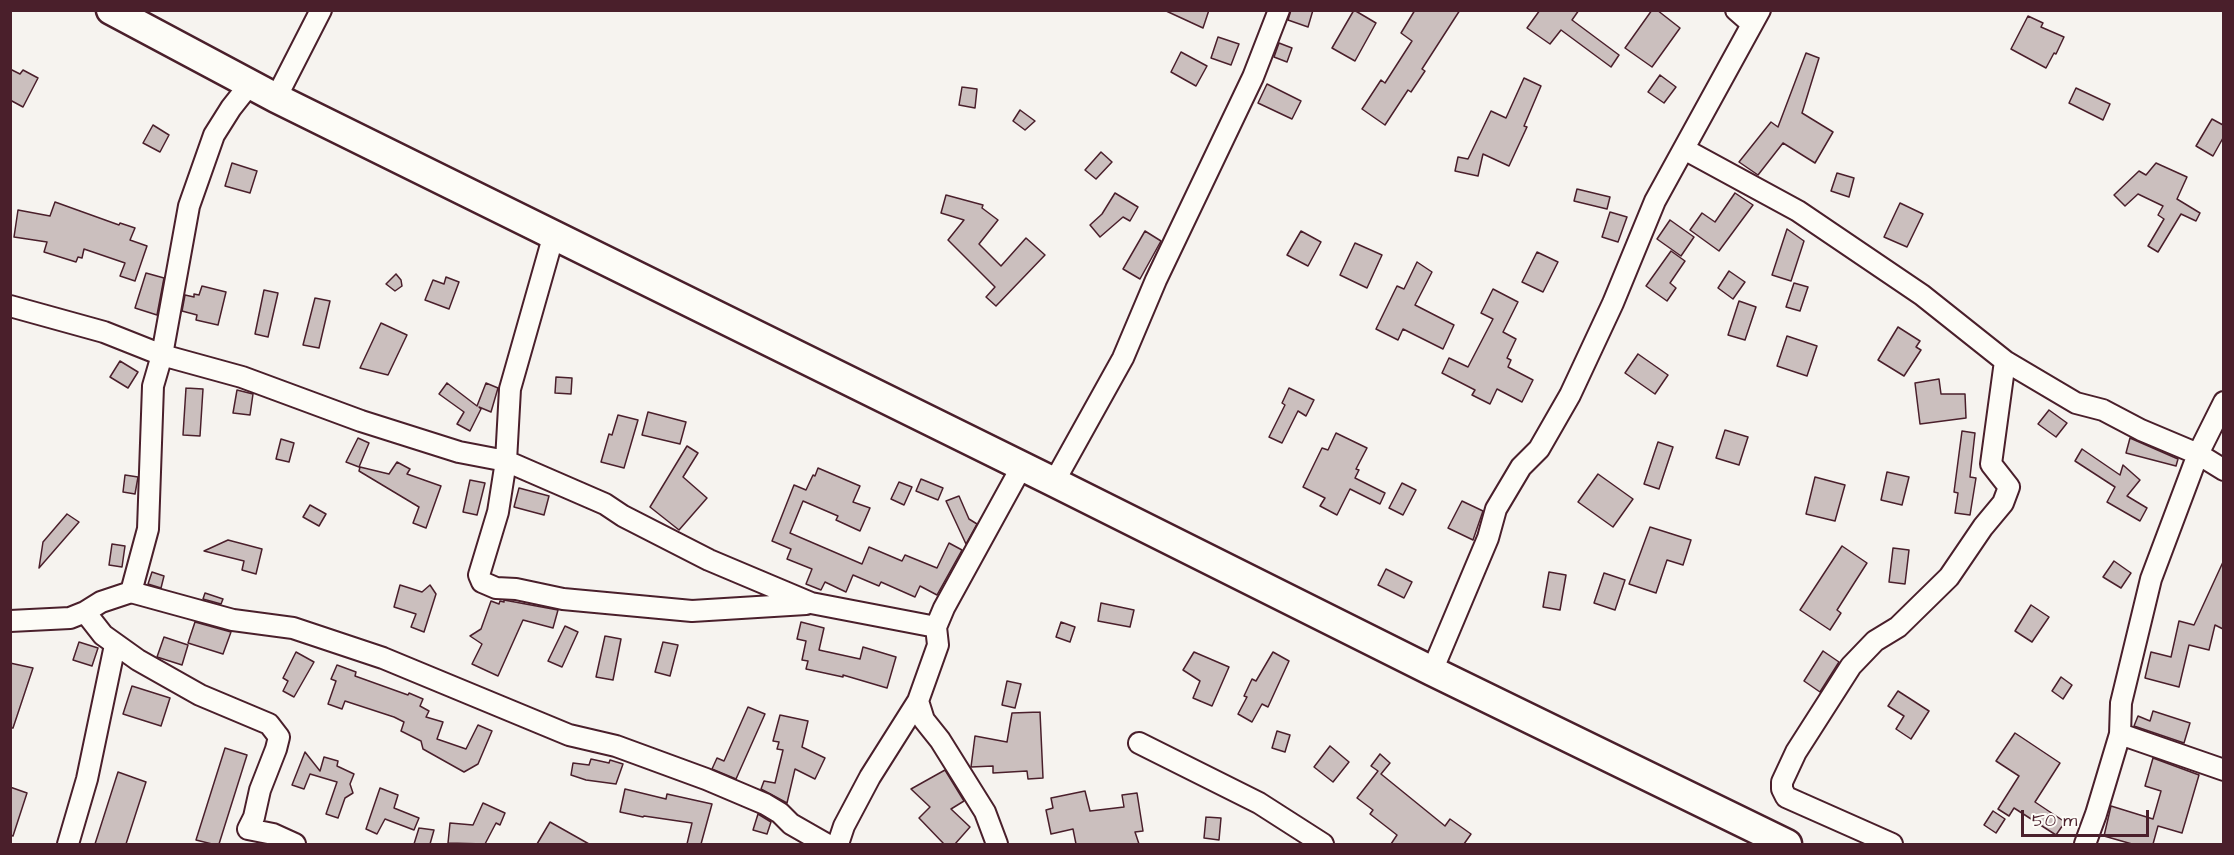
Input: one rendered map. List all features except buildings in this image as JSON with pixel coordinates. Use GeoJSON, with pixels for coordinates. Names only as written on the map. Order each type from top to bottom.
{"type":"FeatureCollection","features":[{"type":"Feature","properties":{"kind":"highway"},"geometry":{"type":"LineString","coordinates":[[111,10],[276,98],[1432,671],[1787,844]]}},
{"type":"Feature","properties":{"kind":"street"},"geometry":{"type":"LineString","coordinates":[[276,98],[321,10]]}},
{"type":"Feature","properties":{"kind":"street"},"geometry":{"type":"LineString","coordinates":[[1054,482],[1123,358],[1156,280],[1253,77],[1279,10]]}},
{"type":"Feature","properties":{"kind":"street"},"geometry":{"type":"LineString","coordinates":[[1432,671],[1488,538],[1496,509],[1521,467],[1539,449],[1570,395],[1613,303],[1655,201],[1756,17],[1736,10]]}},
{"type":"Feature","properties":{"kind":"street"},"geometry":{"type":"LineString","coordinates":[[131,592],[148,529],[153,386],[162,356],[189,206],[214,135],[250,84]]}},
{"type":"Feature","properties":{"kind":"street"},"geometry":{"type":"LineString","coordinates":[[1684,149],[1798,211],[1922,295],[2005,361],[2076,403],[2103,410],[2141,430],[2198,454],[2223,471]]}},
{"type":"Feature","properties":{"kind":"street"},"geometry":{"type":"LineString","coordinates":[[554,234],[510,389],[506,461],[498,512],[479,575],[482,582],[496,588],[516,589],[563,599],[692,611],[811,603]]}},
{"type":"Feature","properties":{"kind":"street"},"geometry":{"type":"LineString","coordinates":[[10,306],[104,332],[162,356],[242,378],[361,421],[459,452],[506,461],[605,504],[623,516],[709,560],[811,603],[936,627]]}},
{"type":"Feature","properties":{"kind":"street"},"geometry":{"type":"LineString","coordinates":[[1892,844],[1786,797],[1782,789],[1782,782],[1796,752],[1851,666],[1875,641],[1898,627],[1949,577],[2003,503],[2009,487],[1991,464],[2005,361]]}},
{"type":"Feature","properties":{"kind":"street"},"geometry":{"type":"LineString","coordinates":[[2085,844],[2120,734],[2121,703],[2151,579],[2198,454],[2223,402]]}},
{"type":"Feature","properties":{"kind":"street"},"geometry":{"type":"LineString","coordinates":[[838,844],[844,826],[870,777],[918,701],[938,645],[936,627],[959,578],[1022,466]]}},
{"type":"Feature","properties":{"kind":"street"},"geometry":{"type":"LineString","coordinates":[[10,621],[70,618],[86,612],[101,602],[131,592],[233,620],[293,628],[383,658],[569,735],[616,746],[706,778],[765,804],[780,813],[790,824],[826,844]]}},
{"type":"Feature","properties":{"kind":"street"},"geometry":{"type":"LineString","coordinates":[[86,612],[103,636],[114,645],[200,695],[269,724],[279,737],[260,790],[254,817],[245,837]]}},
{"type":"Feature","properties":{"kind":"street"},"geometry":{"type":"LineString","coordinates":[[68,844],[87,779],[114,645]]}},
{"type":"Feature","properties":{"kind":"street"},"geometry":{"type":"LineString","coordinates":[[918,701],[924,720],[940,740],[985,812],[997,844]]}},
{"type":"Feature","properties":{"kind":"street"},"geometry":{"type":"LineString","coordinates":[[2120,734],[2223,770]]}},
{"type":"Feature","properties":{"kind":"street"},"geometry":{"type":"LineString","coordinates":[[1139,743],[1259,803],[1323,844]]}},
{"type":"Feature","properties":{"kind":"street"},"geometry":{"type":"LineString","coordinates":[[245,837],[273,834],[295,844]]}}]}
